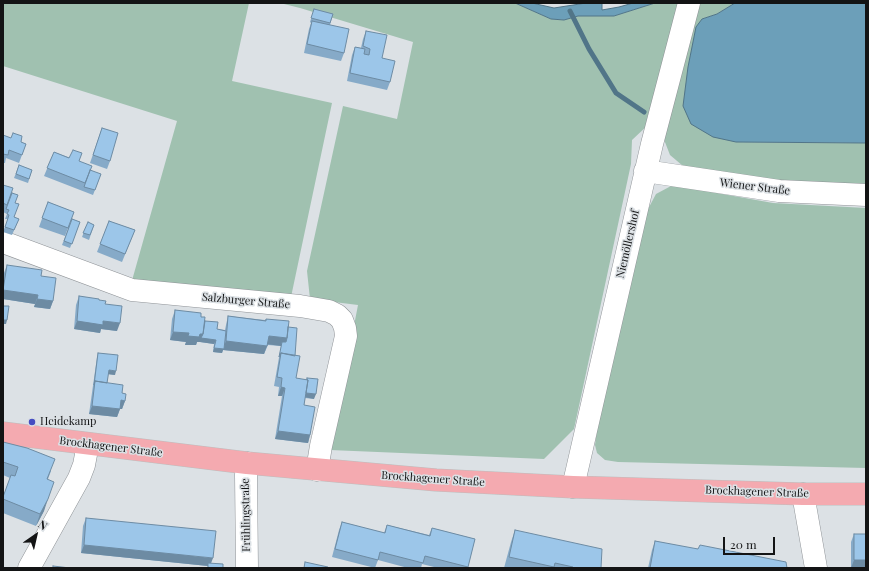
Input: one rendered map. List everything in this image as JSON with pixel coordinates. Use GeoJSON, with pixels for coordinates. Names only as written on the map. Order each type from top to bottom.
{"type":"FeatureCollection","features":[{"type":"Feature","properties":{"kind":"main road","name":"Brockhagener Straße"},"geometry":{"type":"LineString","coordinates":[[3,433],[247,463],[436,480],[573,487],[803,494],[866,494]]}},
{"type":"Feature","properties":{"kind":"street","name":"Niemöllershof"},"geometry":{"type":"LineString","coordinates":[[573,487],[645,171],[689,3]]}},
{"type":"Feature","properties":{"kind":"street","name":"Wiener Straße"},"geometry":{"type":"LineString","coordinates":[[645,171],[779,191],[866,195]]}},
{"type":"Feature","properties":{"kind":"street","name":"Salzburger Straße"},"geometry":{"type":"LineString","coordinates":[[3,242],[132,290],[300,306],[329,311],[337,315],[342,320],[346,336],[321,446],[318,470]]}},
{"type":"Feature","properties":{"kind":"street"},"geometry":{"type":"LineString","coordinates":[[29,568],[79,478],[84,465],[88,444]]}},
{"type":"Feature","properties":{"kind":"street","name":"Frühlingstraße"},"geometry":{"type":"LineString","coordinates":[[247,463],[247,568]]}},
{"type":"Feature","properties":{"kind":"street"},"geometry":{"type":"LineString","coordinates":[[803,494],[816,568]]}},
{"type":"Feature","properties":{"kind":"green space"},"geometry":{"type":"Polygon","coordinates":[[[3,3],[249,3],[232,81],[332,103],[291,297],[131,284],[177,121],[3,66],[3,3]]]}},
{"type":"Feature","properties":{"kind":"green space"},"geometry":{"type":"Polygon","coordinates":[[[280,3],[515,3],[551,19],[564,20],[578,16],[614,16],[655,3],[680,3],[648,125],[632,140],[631,164],[574,429],[544,459],[330,450],[358,305],[310,299],[307,271],[343,106],[397,119],[413,42],[280,3]]]}},
{"type":"Feature","properties":{"kind":"green space"},"geometry":{"type":"Polygon","coordinates":[[[695,3],[735,3],[717,14],[702,19],[736,142],[866,143],[866,186],[779,183],[683,166],[670,155],[663,137],[695,3]]]}},
{"type":"Feature","properties":{"kind":"green space"},"geometry":{"type":"Polygon","coordinates":[[[671,186],[773,203],[866,208],[866,468],[618,462],[605,460],[597,453],[595,445],[597,430],[647,211],[656,194],[671,186]]]}},
{"type":"Feature","properties":{"kind":"water"},"geometry":{"type":"Polygon","coordinates":[[[515,3],[532,3],[554,8],[586,3],[603,3],[602,10],[633,3],[655,3],[614,16],[578,16],[564,20],[551,19],[515,3]]]}},
{"type":"Feature","properties":{"kind":"water"},"geometry":{"type":"Polygon","coordinates":[[[735,3],[866,3],[866,143],[736,142],[713,137],[691,124],[683,106],[688,67],[696,27],[702,19],[717,14],[735,3]]]}},
{"type":"Feature","properties":{"kind":"building"},"geometry":{"type":"Polygon","coordinates":[[[314,9],[333,14],[330,23],[311,18],[314,9]]]}},
{"type":"Feature","properties":{"kind":"building"},"geometry":{"type":"Polygon","coordinates":[[[312,21],[349,29],[344,53],[307,44],[312,21]]]}},
{"type":"Feature","properties":{"kind":"building"},"geometry":{"type":"Polygon","coordinates":[[[366,31],[387,35],[382,58],[395,61],[390,82],[350,73],[355,47],[365,49],[364,54],[369,55],[370,49],[363,46],[366,31]]]}},
{"type":"Feature","properties":{"kind":"building"},"geometry":{"type":"Polygon","coordinates":[[[102,128],[118,133],[110,161],[93,155],[102,128]]]}},
{"type":"Feature","properties":{"kind":"building"},"geometry":{"type":"Polygon","coordinates":[[[13,133],[22,136],[21,142],[26,144],[22,155],[9,150],[8,155],[3,154],[3,135],[11,138],[13,133]]]}},
{"type":"Feature","properties":{"kind":"building"},"geometry":{"type":"Polygon","coordinates":[[[73,150],[82,153],[79,161],[92,166],[85,183],[47,168],[54,152],[69,158],[73,150]]]}},
{"type":"Feature","properties":{"kind":"building"},"geometry":{"type":"Polygon","coordinates":[[[19,165],[32,170],[29,179],[16,174],[19,165]]]}},
{"type":"Feature","properties":{"kind":"building"},"geometry":{"type":"Polygon","coordinates":[[[90,170],[101,174],[95,190],[84,187],[90,170]]]}},
{"type":"Feature","properties":{"kind":"building"},"geometry":{"type":"Polygon","coordinates":[[[3,185],[13,188],[7,205],[3,203],[3,185]]]}},
{"type":"Feature","properties":{"kind":"building"},"geometry":{"type":"Polygon","coordinates":[[[12,193],[18,195],[15,203],[19,204],[14,217],[19,219],[14,230],[5,227],[9,215],[7,214],[9,210],[6,209],[12,193]]]}},
{"type":"Feature","properties":{"kind":"building"},"geometry":{"type":"Polygon","coordinates":[[[48,202],[74,212],[68,228],[42,218],[48,202]]]}},
{"type":"Feature","properties":{"kind":"building"},"geometry":{"type":"Polygon","coordinates":[[[72,219],[80,222],[72,244],[64,241],[72,219]]]}},
{"type":"Feature","properties":{"kind":"building"},"geometry":{"type":"Polygon","coordinates":[[[109,221],[135,230],[125,254],[100,244],[109,221]]]}},
{"type":"Feature","properties":{"kind":"building"},"geometry":{"type":"Polygon","coordinates":[[[88,222],[94,225],[90,235],[83,233],[88,222]]]}},
{"type":"Feature","properties":{"kind":"building"},"geometry":{"type":"Polygon","coordinates":[[[7,265],[42,270],[41,276],[56,278],[53,301],[37,299],[38,295],[3,290],[7,265]]]}},
{"type":"Feature","properties":{"kind":"building"},"geometry":{"type":"Polygon","coordinates":[[[79,296],[106,301],[105,304],[122,306],[120,323],[103,321],[103,325],[77,321],[79,296]]]}},
{"type":"Feature","properties":{"kind":"building"},"geometry":{"type":"Polygon","coordinates":[[[3,306],[9,306],[7,320],[3,320],[3,306]]]}},
{"type":"Feature","properties":{"kind":"building"},"geometry":{"type":"Polygon","coordinates":[[[175,310],[201,313],[201,317],[205,317],[203,334],[200,334],[199,337],[188,336],[189,333],[173,332],[175,310]]]}},
{"type":"Feature","properties":{"kind":"building"},"geometry":{"type":"Polygon","coordinates":[[[228,316],[266,321],[266,319],[289,321],[287,338],[269,336],[267,346],[226,341],[228,316]]]}},
{"type":"Feature","properties":{"kind":"building"},"geometry":{"type":"Polygon","coordinates":[[[205,321],[218,322],[217,329],[226,331],[224,349],[214,348],[216,340],[201,338],[205,321]]]}},
{"type":"Feature","properties":{"kind":"building"},"geometry":{"type":"Polygon","coordinates":[[[288,327],[297,328],[295,356],[281,353],[279,357],[282,342],[286,342],[288,327]]]}},
{"type":"Feature","properties":{"kind":"building"},"geometry":{"type":"Polygon","coordinates":[[[98,353],[118,355],[116,371],[109,370],[107,383],[95,381],[94,385],[98,353]]]}},
{"type":"Feature","properties":{"kind":"building"},"geometry":{"type":"Polygon","coordinates":[[[281,353],[300,356],[296,378],[308,380],[304,405],[315,407],[310,435],[278,431],[285,388],[281,387],[282,378],[277,377],[281,353]]]}},
{"type":"Feature","properties":{"kind":"building"},"geometry":{"type":"Polygon","coordinates":[[[307,378],[318,379],[316,394],[306,393],[307,378]]]}},
{"type":"Feature","properties":{"kind":"building"},"geometry":{"type":"Polygon","coordinates":[[[95,381],[123,385],[122,393],[126,394],[125,401],[121,400],[120,409],[92,406],[95,381]]]}},
{"type":"Feature","properties":{"kind":"building"},"geometry":{"type":"Polygon","coordinates":[[[3,442],[27,448],[55,459],[47,479],[54,482],[48,499],[40,514],[3,499],[11,475],[15,476],[18,467],[3,462],[3,442]]]}},
{"type":"Feature","properties":{"kind":"building"},"geometry":{"type":"Polygon","coordinates":[[[86,518],[216,531],[213,558],[84,545],[86,518]]]}},
{"type":"Feature","properties":{"kind":"building"},"geometry":{"type":"Polygon","coordinates":[[[342,522],[385,533],[387,525],[430,536],[432,528],[475,539],[468,567],[425,556],[423,563],[380,552],[378,560],[335,549],[342,522]]]}},
{"type":"Feature","properties":{"kind":"building"},"geometry":{"type":"Polygon","coordinates":[[[515,530],[602,549],[601,568],[573,568],[555,563],[554,567],[509,557],[515,530]]]}},
{"type":"Feature","properties":{"kind":"building"},"geometry":{"type":"Polygon","coordinates":[[[854,534],[866,534],[866,560],[854,560],[854,534]]]}},
{"type":"Feature","properties":{"kind":"building"},"geometry":{"type":"Polygon","coordinates":[[[655,541],[698,549],[700,545],[786,562],[787,568],[650,568],[655,541]]]}},
{"type":"Feature","properties":{"kind":"building"},"geometry":{"type":"Polygon","coordinates":[[[305,562],[328,567],[328,568],[304,568],[305,562]]]}},
{"type":"Feature","properties":{"kind":"building"},"geometry":{"type":"Polygon","coordinates":[[[208,563],[223,564],[223,568],[208,568],[208,563]]]}},
{"type":"Feature","properties":{"kind":"building"},"geometry":{"type":"Polygon","coordinates":[[[53,566],[70,568],[53,568],[53,566]]]}},
{"type":"Feature","properties":{"kind":"waterway"},"geometry":{"type":"LineString","coordinates":[[570,11],[589,49],[616,93],[644,112]]}},
{"type":"Feature","properties":{"kind":"place","name":"Heidekamp"},"geometry":{"type":"Point","coordinates":[32,422]}}]}
